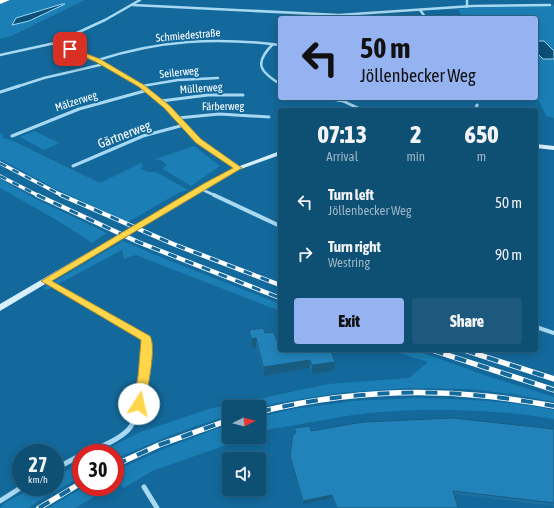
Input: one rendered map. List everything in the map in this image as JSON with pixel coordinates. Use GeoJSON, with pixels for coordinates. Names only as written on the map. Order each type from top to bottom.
{"type":"FeatureCollection","features":[{"type":"Feature","properties":{"kind":"highway"},"geometry":{"type":"LineString","coordinates":[[0,2],[7,0]]}},
{"type":"Feature","properties":{"kind":"street"},"geometry":{"type":"LineString","coordinates":[[0,55],[55,43],[105,20],[140,0]]}},
{"type":"Feature","properties":{"kind":"street"},"geometry":{"type":"LineString","coordinates":[[467,0],[467,7]]}},
{"type":"Feature","properties":{"kind":"street"},"geometry":{"type":"LineString","coordinates":[[133,5],[324,15],[550,4]]}},
{"type":"Feature","properties":{"kind":"street"},"geometry":{"type":"LineString","coordinates":[[420,10],[424,16]]}},
{"type":"Feature","properties":{"kind":"street","name":"Schmiedestraße"},"geometry":{"type":"LineString","coordinates":[[98,60],[133,50],[179,42],[225,40],[278,45]]}},
{"type":"Feature","properties":{"kind":"street"},"geometry":{"type":"LineString","coordinates":[[55,43],[98,60],[148,90],[161,101],[199,141],[239,168]]}},
{"type":"Feature","properties":{"kind":"street"},"geometry":{"type":"LineString","coordinates":[[273,44],[263,54],[261,64],[268,76],[278,83]]}},
{"type":"Feature","properties":{"kind":"street"},"geometry":{"type":"LineString","coordinates":[[0,92],[44,78],[105,64]]}},
{"type":"Feature","properties":{"kind":"street","name":"Seilerweg"},"geometry":{"type":"LineString","coordinates":[[142,86],[178,80],[218,78]]}},
{"type":"Feature","properties":{"kind":"street","name":"Mälzerweg"},"geometry":{"type":"LineString","coordinates":[[12,136],[67,113],[148,90]]}},
{"type":"Feature","properties":{"kind":"street","name":"Müllerweg"},"geometry":{"type":"LineString","coordinates":[[161,101],[196,96],[243,95]]}},
{"type":"Feature","properties":{"kind":"street"},"geometry":{"type":"LineString","coordinates":[[335,100],[357,108]]}},
{"type":"Feature","properties":{"kind":"street","name":"Färberweg"},"geometry":{"type":"LineString","coordinates":[[178,118],[219,114],[269,117]]}},
{"type":"Feature","properties":{"kind":"street","name":"Gärtnerweg"},"geometry":{"type":"LineString","coordinates":[[73,166],[136,139],[184,125]]}},
{"type":"Feature","properties":{"kind":"street"},"geometry":{"type":"LineString","coordinates":[[538,145],[554,144]]}},
{"type":"Feature","properties":{"kind":"street"},"geometry":{"type":"LineString","coordinates":[[538,145],[554,148]]}},
{"type":"Feature","properties":{"kind":"street"},"geometry":{"type":"LineString","coordinates":[[0,308],[239,168],[278,154]]}},
{"type":"Feature","properties":{"kind":"street"},"geometry":{"type":"LineString","coordinates":[[202,189],[278,225]]}},
{"type":"Feature","properties":{"kind":"street"},"geometry":{"type":"LineString","coordinates":[[45,281],[146,338],[147,347],[144,376],[139,404],[133,425],[129,430],[120,436],[104,444]]}},
{"type":"Feature","properties":{"kind":"street"},"geometry":{"type":"LineString","coordinates":[[538,328],[554,333]]}},
{"type":"Feature","properties":{"kind":"street"},"geometry":{"type":"LineString","coordinates":[[144,487],[157,508]]}},
{"type":"Feature","properties":{"kind":"street"},"geometry":{"type":"LineString","coordinates":[[0,501],[12,493]]}},
{"type":"Feature","properties":{"kind":"shaded area"},"geometry":{"type":"Polygon","coordinates":[[[12,0],[85,0],[9,37],[0,39],[0,3],[12,0]]]}},
{"type":"Feature","properties":{"kind":"shaded area"},"geometry":{"type":"Polygon","coordinates":[[[65,4],[29,21],[12,25],[16,18],[65,4]]]}},
{"type":"Feature","properties":{"kind":"shaded area"},"geometry":{"type":"Polygon","coordinates":[[[554,5],[554,118],[546,116],[539,101],[535,100],[538,100],[538,16],[462,16],[458,9],[554,5]]]}},
{"type":"Feature","properties":{"kind":"shaded area"},"geometry":{"type":"Polygon","coordinates":[[[538,41],[544,41],[554,51],[554,59],[543,59],[538,54],[538,41]]]}},
{"type":"Feature","properties":{"kind":"shaded area"},"geometry":{"type":"Polygon","coordinates":[[[34,131],[59,143],[44,150],[20,137],[34,131]]]}},
{"type":"Feature","properties":{"kind":"shaded area"},"geometry":{"type":"Polygon","coordinates":[[[0,133],[3,135],[2,138],[11,140],[100,183],[141,163],[143,164],[141,169],[148,172],[156,172],[188,190],[180,192],[128,222],[58,190],[0,159],[0,133]]]}},
{"type":"Feature","properties":{"kind":"shaded area"},"geometry":{"type":"Polygon","coordinates":[[[194,146],[220,166],[191,186],[163,169],[166,165],[162,161],[152,160],[194,146]]]}},
{"type":"Feature","properties":{"kind":"shaded area"},"geometry":{"type":"Polygon","coordinates":[[[0,179],[38,200],[107,233],[92,243],[55,219],[0,188],[0,179]]]}},
{"type":"Feature","properties":{"kind":"shaded area"},"geometry":{"type":"Polygon","coordinates":[[[123,241],[278,303],[278,310],[136,255],[124,259],[122,250],[47,290],[43,288],[123,241]]]}},
{"type":"Feature","properties":{"kind":"shaded area"},"geometry":{"type":"Polygon","coordinates":[[[396,352],[421,352],[487,376],[554,397],[554,402],[513,394],[468,389],[408,388],[338,393],[266,406],[266,400],[252,400],[329,384],[409,378],[428,362],[396,352]]]}},
{"type":"Feature","properties":{"kind":"shaded area"},"geometry":{"type":"Polygon","coordinates":[[[414,398],[502,402],[554,410],[554,419],[484,411],[414,410],[368,413],[266,431],[266,415],[293,409],[353,401],[414,398]]]}},
{"type":"Feature","properties":{"kind":"shaded area"},"geometry":{"type":"Polygon","coordinates":[[[222,406],[222,418],[157,441],[124,455],[124,444],[117,444],[138,433],[209,409],[222,406]]]}},
{"type":"Feature","properties":{"kind":"shaded area"},"geometry":{"type":"Polygon","coordinates":[[[222,427],[222,444],[229,444],[152,471],[124,488],[124,467],[166,448],[222,427]]]}},
{"type":"Feature","properties":{"kind":"shaded area"},"geometry":{"type":"Polygon","coordinates":[[[72,468],[72,482],[64,486],[64,472],[72,468]]]}},
{"type":"Feature","properties":{"kind":"shaded area"},"geometry":{"type":"Polygon","coordinates":[[[72,494],[72,496],[96,496],[75,508],[48,508],[72,494]]]}},
{"type":"Feature","properties":{"kind":"shaded area"},"geometry":{"type":"Polygon","coordinates":[[[18,496],[46,496],[28,508],[0,508],[6,502],[18,496]]]}},
{"type":"Feature","properties":{"kind":"building"},"geometry":{"type":"Polygon","coordinates":[[[263,328],[265,333],[274,332],[278,341],[278,352],[332,352],[335,362],[312,365],[310,360],[263,367],[256,338],[251,339],[249,330],[263,328]]]}},
{"type":"Feature","properties":{"kind":"building"},"geometry":{"type":"Polygon","coordinates":[[[453,418],[554,429],[554,503],[453,491],[458,508],[337,508],[332,495],[303,501],[290,456],[293,434],[296,433],[294,428],[310,426],[311,431],[363,422],[453,418]]]}},
{"type":"Feature","properties":{"kind":"railway"},"geometry":{"type":"LineString","coordinates":[[0,163],[62,195]]}},
{"type":"Feature","properties":{"kind":"railway"},"geometry":{"type":"LineString","coordinates":[[0,176],[38,195]]}},
{"type":"Feature","properties":{"kind":"railway"},"geometry":{"type":"LineString","coordinates":[[38,195],[138,242],[278,297]]}},
{"type":"Feature","properties":{"kind":"railway"},"geometry":{"type":"LineString","coordinates":[[62,195],[173,244],[278,284]]}},
{"type":"Feature","properties":{"kind":"railway"},"geometry":{"type":"LineString","coordinates":[[438,352],[554,390]]}},
{"type":"Feature","properties":{"kind":"railway"},"geometry":{"type":"LineString","coordinates":[[470,352],[554,379]]}},
{"type":"Feature","properties":{"kind":"railway"},"geometry":{"type":"LineString","coordinates":[[266,410],[343,397],[400,393],[485,396],[554,406]]}},
{"type":"Feature","properties":{"kind":"railway"},"geometry":{"type":"LineString","coordinates":[[124,461],[159,445],[222,422]]}},
{"type":"Feature","properties":{"kind":"railway"},"geometry":{"type":"LineString","coordinates":[[39,508],[72,488]]}},
{"type":"Feature","properties":{"kind":"route"},"geometry":{"type":"LineString","coordinates":[[70,49],[98,60],[148,90],[167,106],[199,141],[239,168],[219,178],[45,281],[146,338],[147,347],[144,376],[139,404]]}}]}
